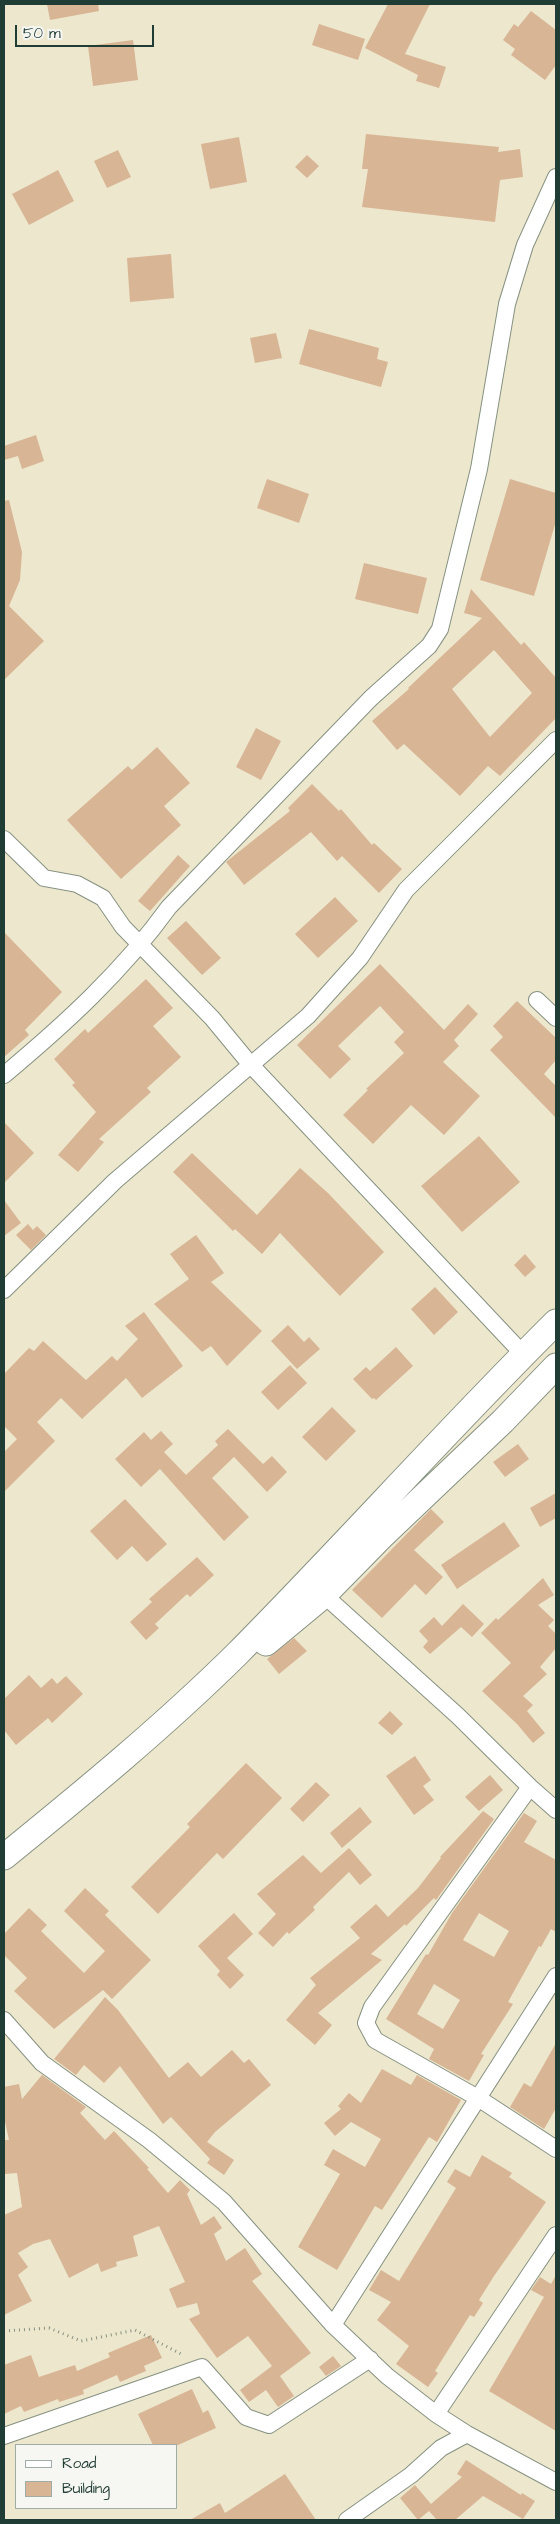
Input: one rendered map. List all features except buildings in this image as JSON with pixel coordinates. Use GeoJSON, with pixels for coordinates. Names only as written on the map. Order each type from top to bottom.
{"type":"FeatureCollection","features":[{"type":"Feature","properties":{"kind":"main road"},"geometry":{"type":"LineString","coordinates":[[4,1870],[145,1755],[246,1659],[313,1590],[524,1354],[556,1322]]}},
{"type":"Feature","properties":{"kind":"main road"},"geometry":{"type":"LineString","coordinates":[[4,1857],[135,1750],[236,1654],[381,1537],[503,1421],[556,1366]]}},
{"type":"Feature","properties":{"kind":"street"},"geometry":{"type":"LineString","coordinates":[[4,1076],[88,1002],[142,945],[169,907],[371,698],[429,646],[440,629],[479,469],[507,304],[525,245],[556,177]]}},
{"type":"Feature","properties":{"kind":"street"},"geometry":{"type":"LineString","coordinates":[[4,1290],[115,1180],[308,1016],[360,958],[406,890],[556,740]]}},
{"type":"Feature","properties":{"kind":"street"},"geometry":{"type":"LineString","coordinates":[[4,839],[44,878],[77,884],[103,898],[123,926],[212,1018],[250,1064],[524,1354]]}},
{"type":"Feature","properties":{"kind":"street"},"geometry":{"type":"LineString","coordinates":[[537,1000],[556,1018]]}},
{"type":"Feature","properties":{"kind":"street"},"geometry":{"type":"LineString","coordinates":[[313,1590],[458,1716],[556,1810]]}},
{"type":"Feature","properties":{"kind":"street"},"geometry":{"type":"LineString","coordinates":[[530,1787],[372,2007],[366,2023],[375,2040],[478,2098],[556,2149]]}},
{"type":"Feature","properties":{"kind":"street"},"geometry":{"type":"LineString","coordinates":[[333,2325],[556,1976]]}},
{"type":"Feature","properties":{"kind":"street"},"geometry":{"type":"LineString","coordinates":[[4,2020],[42,2063],[149,2140],[224,2202],[333,2325],[387,2376],[436,2414],[467,2434],[556,2481]]}},
{"type":"Feature","properties":{"kind":"street"},"geometry":{"type":"LineString","coordinates":[[436,2414],[556,2235]]}},
{"type":"Feature","properties":{"kind":"street"},"geometry":{"type":"LineString","coordinates":[[4,2436],[202,2367],[246,2417],[269,2425],[370,2359]]}},
{"type":"Feature","properties":{"kind":"street"},"geometry":{"type":"LineString","coordinates":[[347,2520],[411,2475],[441,2448],[467,2434]]}},
{"type":"Feature","properties":{"kind":"path"},"geometry":{"type":"LineString","coordinates":[[4,2331],[49,2328],[81,2341],[135,2330],[202,2367]]}}]}
